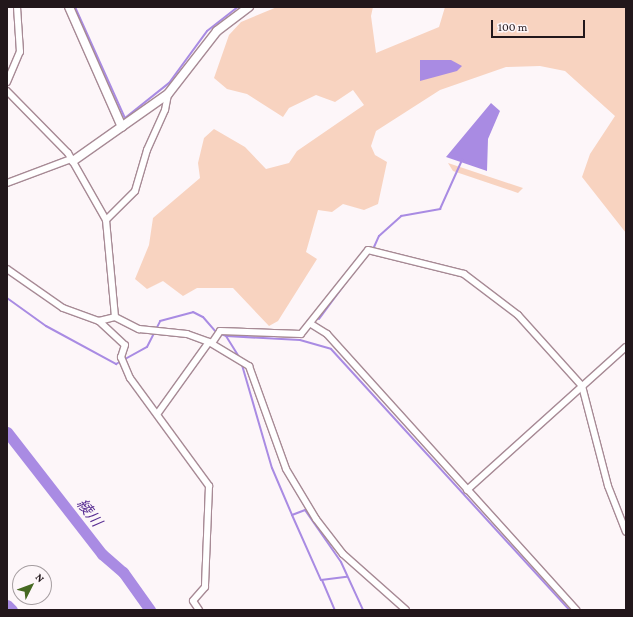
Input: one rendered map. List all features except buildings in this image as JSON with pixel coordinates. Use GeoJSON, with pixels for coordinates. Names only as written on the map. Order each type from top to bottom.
{"type":"FeatureCollection","features":[{"type":"Feature","properties":{"kind":"street"},"geometry":{"type":"LineString","coordinates":[[7,82],[20,52],[17,7]]}},
{"type":"Feature","properties":{"kind":"street"},"geometry":{"type":"LineString","coordinates":[[70,7],[122,127]]}},
{"type":"Feature","properties":{"kind":"street"},"geometry":{"type":"LineString","coordinates":[[7,183],[72,160],[168,94],[216,31],[249,7]]}},
{"type":"Feature","properties":{"kind":"street"},"geometry":{"type":"LineString","coordinates":[[7,92],[72,160],[106,220],[115,317]]}},
{"type":"Feature","properties":{"kind":"street"},"geometry":{"type":"LineString","coordinates":[[106,220],[135,191],[147,150],[165,110],[168,94]]}},
{"type":"Feature","properties":{"kind":"street"},"geometry":{"type":"LineString","coordinates":[[158,413],[220,331],[297,335],[311,324],[368,250],[470,278],[483,292],[518,315],[582,386],[608,486],[626,532]]}},
{"type":"Feature","properties":{"kind":"street"},"geometry":{"type":"LineString","coordinates":[[7,269],[63,308],[99,321],[125,345],[121,357],[123,366],[209,486],[205,587],[193,601],[199,610]]}},
{"type":"Feature","properties":{"kind":"street"},"geometry":{"type":"LineString","coordinates":[[99,321],[115,317],[130,326],[211,343],[241,361],[254,374],[286,469],[316,520],[343,554],[406,610]]}},
{"type":"Feature","properties":{"kind":"street"},"geometry":{"type":"LineString","coordinates":[[311,324],[327,334],[576,610]]}},
{"type":"Feature","properties":{"kind":"street"},"geometry":{"type":"LineString","coordinates":[[468,490],[626,347]]}},
{"type":"Feature","properties":{"kind":"shaded area"},"geometry":{"type":"Polygon","coordinates":[[[277,7],[373,7],[371,16],[376,53],[439,27],[445,7],[626,7],[626,233],[582,177],[590,154],[615,116],[565,71],[540,66],[506,67],[440,90],[376,131],[371,146],[375,155],[387,162],[378,204],[364,210],[343,204],[332,212],[318,210],[306,252],[317,259],[278,321],[269,326],[233,288],[197,288],[183,296],[163,281],[147,289],[135,279],[149,245],[153,218],[200,178],[198,163],[204,138],[214,129],[245,147],[266,169],[289,163],[297,151],[364,105],[353,90],[335,102],[316,95],[289,108],[283,117],[247,94],[227,89],[214,78],[229,35],[241,22],[277,7]]]}},
{"type":"Feature","properties":{"kind":"shaded area"},"geometry":{"type":"Polygon","coordinates":[[[420,60],[451,60],[462,66],[457,71],[420,81],[420,60]]]}},
{"type":"Feature","properties":{"kind":"shaded area"},"geometry":{"type":"Polygon","coordinates":[[[491,103],[500,111],[488,139],[487,171],[446,157],[491,103]]]}},
{"type":"Feature","properties":{"kind":"shaded area"},"geometry":{"type":"Polygon","coordinates":[[[448,163],[523,188],[518,193],[453,171],[448,163]]]}},
{"type":"Feature","properties":{"kind":"waterway"},"geometry":{"type":"LineString","coordinates":[[75,7],[125,118],[169,83],[207,31],[238,7]]}},
{"type":"Feature","properties":{"kind":"waterway"},"geometry":{"type":"LineString","coordinates":[[374,247],[379,236],[401,216],[440,209],[462,160]]}},
{"type":"Feature","properties":{"kind":"waterway"},"geometry":{"type":"LineString","coordinates":[[319,319],[352,274]]}},
{"type":"Feature","properties":{"kind":"waterway"},"geometry":{"type":"LineString","coordinates":[[7,298],[46,326],[116,364],[147,347],[160,321],[193,312],[203,317],[216,332],[226,336],[300,340],[331,349],[569,610]]}},
{"type":"Feature","properties":{"kind":"waterway"},"geometry":{"type":"LineString","coordinates":[[226,336],[239,357]]}},
{"type":"Feature","properties":{"kind":"waterway"},"geometry":{"type":"LineString","coordinates":[[242,365],[272,468],[292,515],[305,510],[341,562],[363,610]]}},
{"type":"Feature","properties":{"kind":"waterway","name":"綾川"},"geometry":{"type":"LineString","coordinates":[[7,432],[102,554],[123,572],[150,610]]}},
{"type":"Feature","properties":{"kind":"waterway"},"geometry":{"type":"LineString","coordinates":[[292,515],[321,580],[347,577]]}},
{"type":"Feature","properties":{"kind":"waterway"},"geometry":{"type":"LineString","coordinates":[[322,580],[335,610]]}},
{"type":"Feature","properties":{"kind":"waterway"},"geometry":{"type":"LineString","coordinates":[[7,605],[12,610]]}}]}
